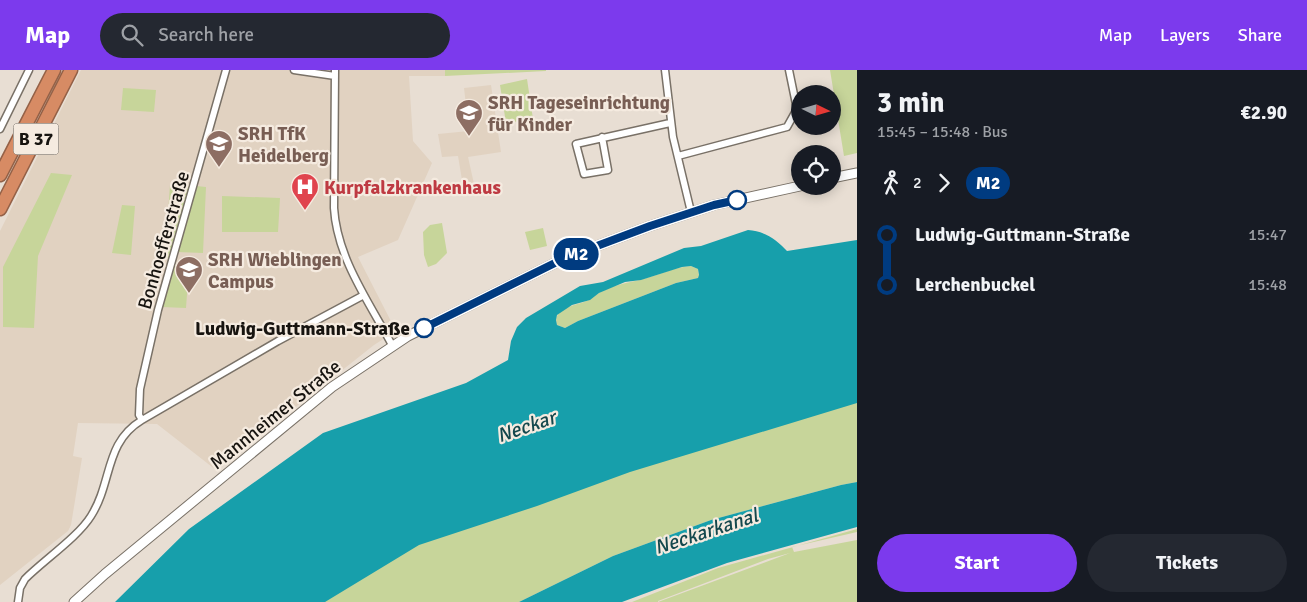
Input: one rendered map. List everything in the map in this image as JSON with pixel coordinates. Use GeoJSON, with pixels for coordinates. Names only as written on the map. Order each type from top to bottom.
{"type":"FeatureCollection","features":[{"type":"Feature","properties":{"kind":"highway","name":"B 37"},"geometry":{"type":"LineString","coordinates":[[0,175],[54,70]]}},
{"type":"Feature","properties":{"kind":"highway","name":"B 37"},"geometry":{"type":"LineString","coordinates":[[0,209],[71,70]]}},
{"type":"Feature","properties":{"kind":"street"},"geometry":{"type":"LineString","coordinates":[[0,129],[29,70]]}},
{"type":"Feature","properties":{"kind":"street","name":"Bonhoefferstraße"},"geometry":{"type":"LineString","coordinates":[[142,420],[139,415],[140,389],[158,310],[226,70]]}},
{"type":"Feature","properties":{"kind":"street"},"geometry":{"type":"LineString","coordinates":[[294,70],[335,73],[335,216],[343,249],[364,295],[392,345]]}},
{"type":"Feature","properties":{"kind":"street"},"geometry":{"type":"LineString","coordinates":[[665,70],[670,124],[691,212]]}},
{"type":"Feature","properties":{"kind":"street"},"geometry":{"type":"LineString","coordinates":[[678,156],[788,127],[797,109],[789,70]]}},
{"type":"Feature","properties":{"kind":"street"},"geometry":{"type":"LineString","coordinates":[[602,138],[608,170],[584,174],[576,144],[602,138],[670,124]]}},
{"type":"Feature","properties":{"kind":"street"},"geometry":{"type":"LineString","coordinates":[[841,176],[857,173]]}},
{"type":"Feature","properties":{"kind":"street","name":"Mannheimer Straße"},"geometry":{"type":"LineString","coordinates":[[74,602],[105,574],[324,393],[392,345],[474,302],[565,258],[691,212],[791,188]]}},
{"type":"Feature","properties":{"kind":"street"},"geometry":{"type":"LineString","coordinates":[[18,602],[20,588],[25,579],[83,527],[91,516],[104,489],[119,440],[127,431],[142,420],[278,341],[364,295]]}},
{"type":"Feature","properties":{"kind":"shaded area","name":"SRH Wieblingen Campus"},"geometry":{"type":"Polygon","coordinates":[[[81,70],[445,70],[445,76],[409,76],[413,141],[432,163],[398,240],[358,257],[396,331],[374,345],[216,470],[157,424],[78,423],[73,456],[82,458],[71,525],[68,531],[0,585],[0,231],[81,70]]]}},
{"type":"Feature","properties":{"kind":"shaded area","name":"SRH Tageseinrichtung für Kinder"},"geometry":{"type":"Polygon","coordinates":[[[491,85],[501,152],[468,157],[474,184],[463,186],[458,156],[442,157],[438,134],[469,131],[464,88],[491,85]]]}},
{"type":"Feature","properties":{"kind":"green space"},"geometry":{"type":"Polygon","coordinates":[[[445,70],[546,70],[546,71],[445,76],[445,70]]]}},
{"type":"Feature","properties":{"kind":"green space"},"geometry":{"type":"Polygon","coordinates":[[[830,70],[857,70],[857,153],[844,156],[841,135],[841,85],[832,85],[830,70]]]}},
{"type":"Feature","properties":{"kind":"green space"},"geometry":{"type":"Polygon","coordinates":[[[527,79],[533,119],[506,123],[500,85],[527,79]]]}},
{"type":"Feature","properties":{"kind":"green space"},"geometry":{"type":"Polygon","coordinates":[[[123,88],[156,90],[154,112],[121,110],[123,88]]]}},
{"type":"Feature","properties":{"kind":"green space"},"geometry":{"type":"Polygon","coordinates":[[[51,173],[72,175],[38,256],[34,328],[3,327],[3,267],[51,173]]]}},
{"type":"Feature","properties":{"kind":"green space"},"geometry":{"type":"Polygon","coordinates":[[[170,185],[190,186],[170,258],[165,258],[170,185]]]}},
{"type":"Feature","properties":{"kind":"green space"},"geometry":{"type":"Polygon","coordinates":[[[196,186],[206,187],[203,253],[177,252],[196,186]]]}},
{"type":"Feature","properties":{"kind":"green space"},"geometry":{"type":"Polygon","coordinates":[[[222,196],[280,198],[278,232],[222,232],[222,196]]]}},
{"type":"Feature","properties":{"kind":"green space"},"geometry":{"type":"Polygon","coordinates":[[[122,205],[135,206],[131,255],[112,253],[122,205]]]}},
{"type":"Feature","properties":{"kind":"green space"},"geometry":{"type":"Polygon","coordinates":[[[442,223],[447,253],[436,264],[428,267],[424,255],[423,232],[430,225],[442,223]]]}},
{"type":"Feature","properties":{"kind":"green space"},"geometry":{"type":"Polygon","coordinates":[[[543,228],[547,246],[530,250],[525,232],[543,228]]]}},
{"type":"Feature","properties":{"kind":"green space"},"geometry":{"type":"Polygon","coordinates":[[[174,265],[189,266],[186,308],[162,307],[174,265]]]}},
{"type":"Feature","properties":{"kind":"green space"},"geometry":{"type":"Polygon","coordinates":[[[691,266],[698,269],[698,278],[676,283],[578,321],[565,328],[557,325],[556,319],[562,310],[589,300],[604,290],[673,269],[691,266]]]}},
{"type":"Feature","properties":{"kind":"green space"},"geometry":{"type":"Polygon","coordinates":[[[857,332],[857,482],[711,520],[613,556],[519,602],[229,602],[857,332]]]}},
{"type":"Feature","properties":{"kind":"green space"},"geometry":{"type":"Polygon","coordinates":[[[857,529],[857,532],[797,546],[857,529]]]}},
{"type":"Feature","properties":{"kind":"green space"},"geometry":{"type":"Polygon","coordinates":[[[857,540],[857,602],[658,602],[632,602],[718,568],[792,547],[794,552],[857,540]],[[790,553],[768,559],[658,602],[790,553]]]}},
{"type":"Feature","properties":{"kind":"water","name":"Neckar"},"geometry":{"type":"Polygon","coordinates":[[[748,230],[760,232],[770,237],[787,251],[857,240],[857,403],[630,472],[537,506],[419,545],[325,602],[115,602],[189,529],[323,433],[466,383],[508,360],[511,341],[517,327],[526,318],[580,286],[603,282],[684,248],[701,246],[748,230]],[[691,266],[682,267],[641,280],[625,282],[599,293],[590,300],[572,305],[557,315],[557,325],[565,328],[578,321],[676,283],[698,278],[698,269],[691,266]]]}},
{"type":"Feature","properties":{"kind":"water","name":"Neckarkanal"},"geometry":{"type":"Polygon","coordinates":[[[857,482],[857,527],[727,563],[622,602],[519,602],[613,556],[711,520],[857,482]]]}},
{"type":"Feature","properties":{"kind":"bus line","name":"M2"},"geometry":{"type":"LineString","coordinates":[[424,328],[565,258],[650,226],[714,205],[737,200]]}},
{"type":"Feature","properties":{"kind":"place","name":"SRH Tageseinrichtung für Kinder"},"geometry":{"type":"Point","coordinates":[469,137]}},
{"type":"Feature","properties":{"kind":"place","name":"SRH TfK Heidelberg"},"geometry":{"type":"Point","coordinates":[219,168]}},
{"type":"Feature","properties":{"kind":"place","name":"Kurpfalzkrankenhaus"},"geometry":{"type":"Point","coordinates":[305,211]}},
{"type":"Feature","properties":{"kind":"place","name":"SRH Wieblingen Campus"},"geometry":{"type":"Point","coordinates":[189,294]}},
{"type":"Feature","properties":{"kind":"place","name":"Ludwig-Guttmann-Straße"},"geometry":{"type":"Point","coordinates":[424,328]}}]}
